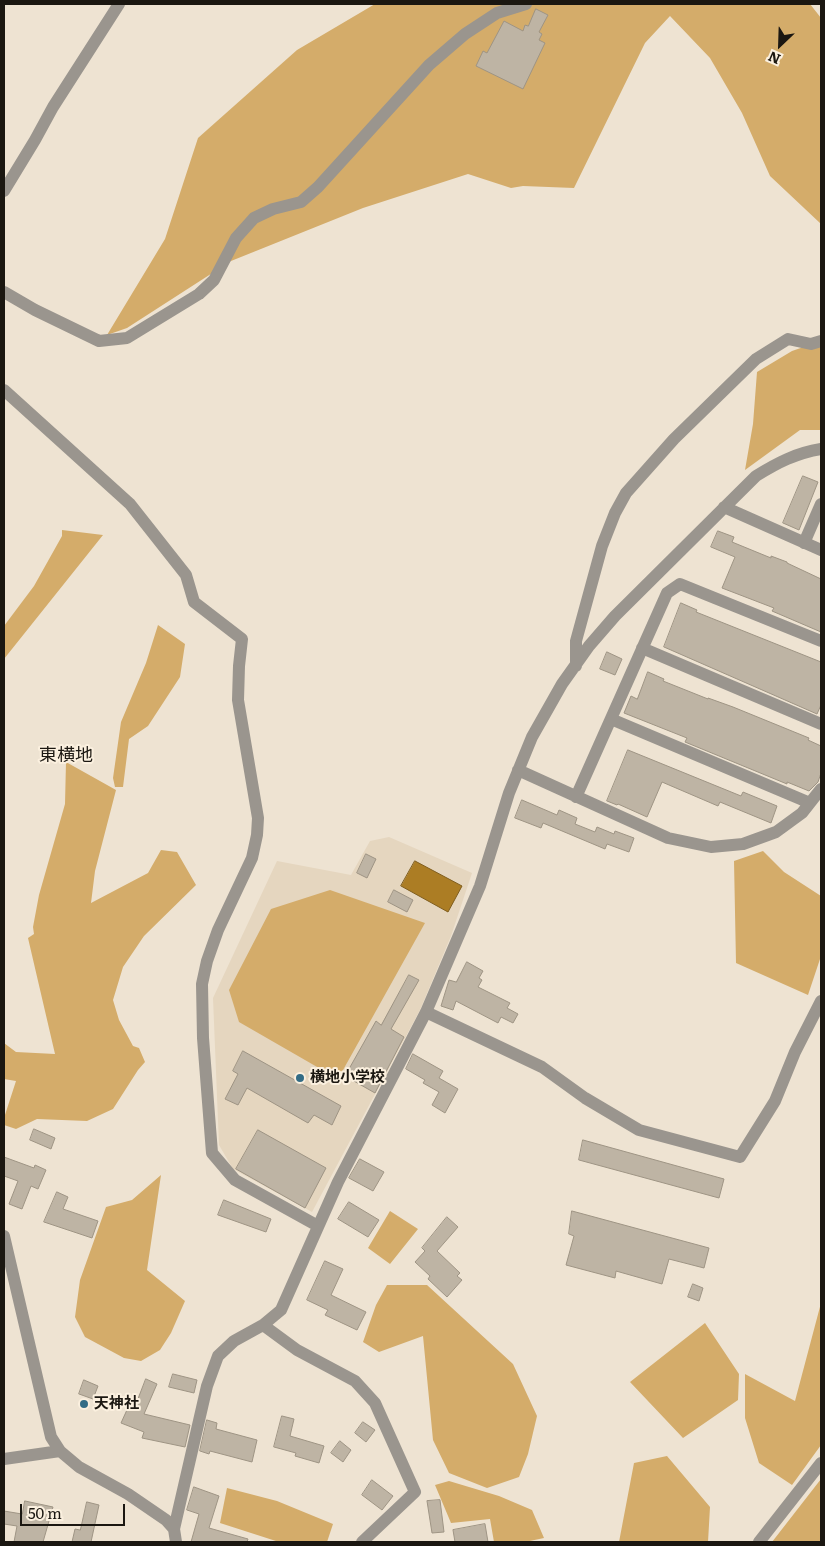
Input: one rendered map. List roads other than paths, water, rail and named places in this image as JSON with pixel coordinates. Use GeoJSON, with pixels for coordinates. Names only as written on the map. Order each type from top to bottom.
{"type":"FeatureCollection","features":[{"type":"Feature","properties":{"kind":"street"},"geometry":{"type":"LineString","coordinates":[[4,191],[53,107],[119,4]]}},
{"type":"Feature","properties":{"kind":"street"},"geometry":{"type":"LineString","coordinates":[[4,292],[35,310],[98,341],[127,338],[199,294],[214,280],[236,238],[254,218],[273,209],[301,202],[318,187],[429,65],[465,34],[496,13],[526,4]]}},
{"type":"Feature","properties":{"kind":"street"},"geometry":{"type":"LineString","coordinates":[[576,666],[576,641],[602,546],[615,513],[626,493],[670,443],[756,359],[788,339],[811,344],[821,341]]}},
{"type":"Feature","properties":{"kind":"street"},"geometry":{"type":"LineString","coordinates":[[4,390],[130,504],[186,575],[194,602],[242,639],[238,700],[258,818],[257,835],[252,858],[218,930],[207,961],[202,984],[203,1038],[212,1153],[235,1180],[318,1226]]}},
{"type":"Feature","properties":{"kind":"street"},"geometry":{"type":"LineString","coordinates":[[176,1542],[174,1529],[207,1386],[218,1356],[234,1341],[263,1325],[280,1310],[338,1182],[426,1012],[480,886],[499,821],[518,770],[532,737],[562,684],[588,646],[615,616],[756,476],[781,461],[805,452],[821,449]]}},
{"type":"Feature","properties":{"kind":"street"},"geometry":{"type":"LineString","coordinates":[[804,543],[821,504]]}},
{"type":"Feature","properties":{"kind":"street"},"geometry":{"type":"LineString","coordinates":[[724,507],[821,550]]}},
{"type":"Feature","properties":{"kind":"street"},"geometry":{"type":"LineString","coordinates":[[576,797],[667,593],[680,584],[821,641]]}},
{"type":"Feature","properties":{"kind":"street"},"geometry":{"type":"LineString","coordinates":[[642,648],[821,724]]}},
{"type":"Feature","properties":{"kind":"street"},"geometry":{"type":"LineString","coordinates":[[611,719],[810,803]]}},
{"type":"Feature","properties":{"kind":"street"},"geometry":{"type":"LineString","coordinates":[[518,770],[668,838],[711,847],[743,844],[776,832],[802,813],[821,789]]}},
{"type":"Feature","properties":{"kind":"street"},"geometry":{"type":"LineString","coordinates":[[426,1012],[542,1067],[585,1098],[639,1130],[740,1157],[775,1101],[795,1052],[820,1008]]}},
{"type":"Feature","properties":{"kind":"street"},"geometry":{"type":"LineString","coordinates":[[4,1236],[51,1438],[60,1451],[79,1467],[128,1494],[166,1520],[174,1529]]}},
{"type":"Feature","properties":{"kind":"street"},"geometry":{"type":"LineString","coordinates":[[263,1325],[297,1350],[355,1381],[375,1403],[401,1458],[416,1492],[362,1542]]}},
{"type":"Feature","properties":{"kind":"street"},"geometry":{"type":"LineString","coordinates":[[4,1459],[60,1451]]}},
{"type":"Feature","properties":{"kind":"street"},"geometry":{"type":"LineString","coordinates":[[759,1542],[821,1463]]}},
{"type":"Feature","properties":{"kind":"place","name":"横地小学校"},"geometry":{"type":"Point","coordinates":[300,1078]}},
{"type":"Feature","properties":{"kind":"place","name":"天神社"},"geometry":{"type":"Point","coordinates":[84,1404]}},
{"type":"Feature","properties":{"kind":"district","name":"東横地"},"geometry":{"type":"Point","coordinates":[66,756]}}]}
